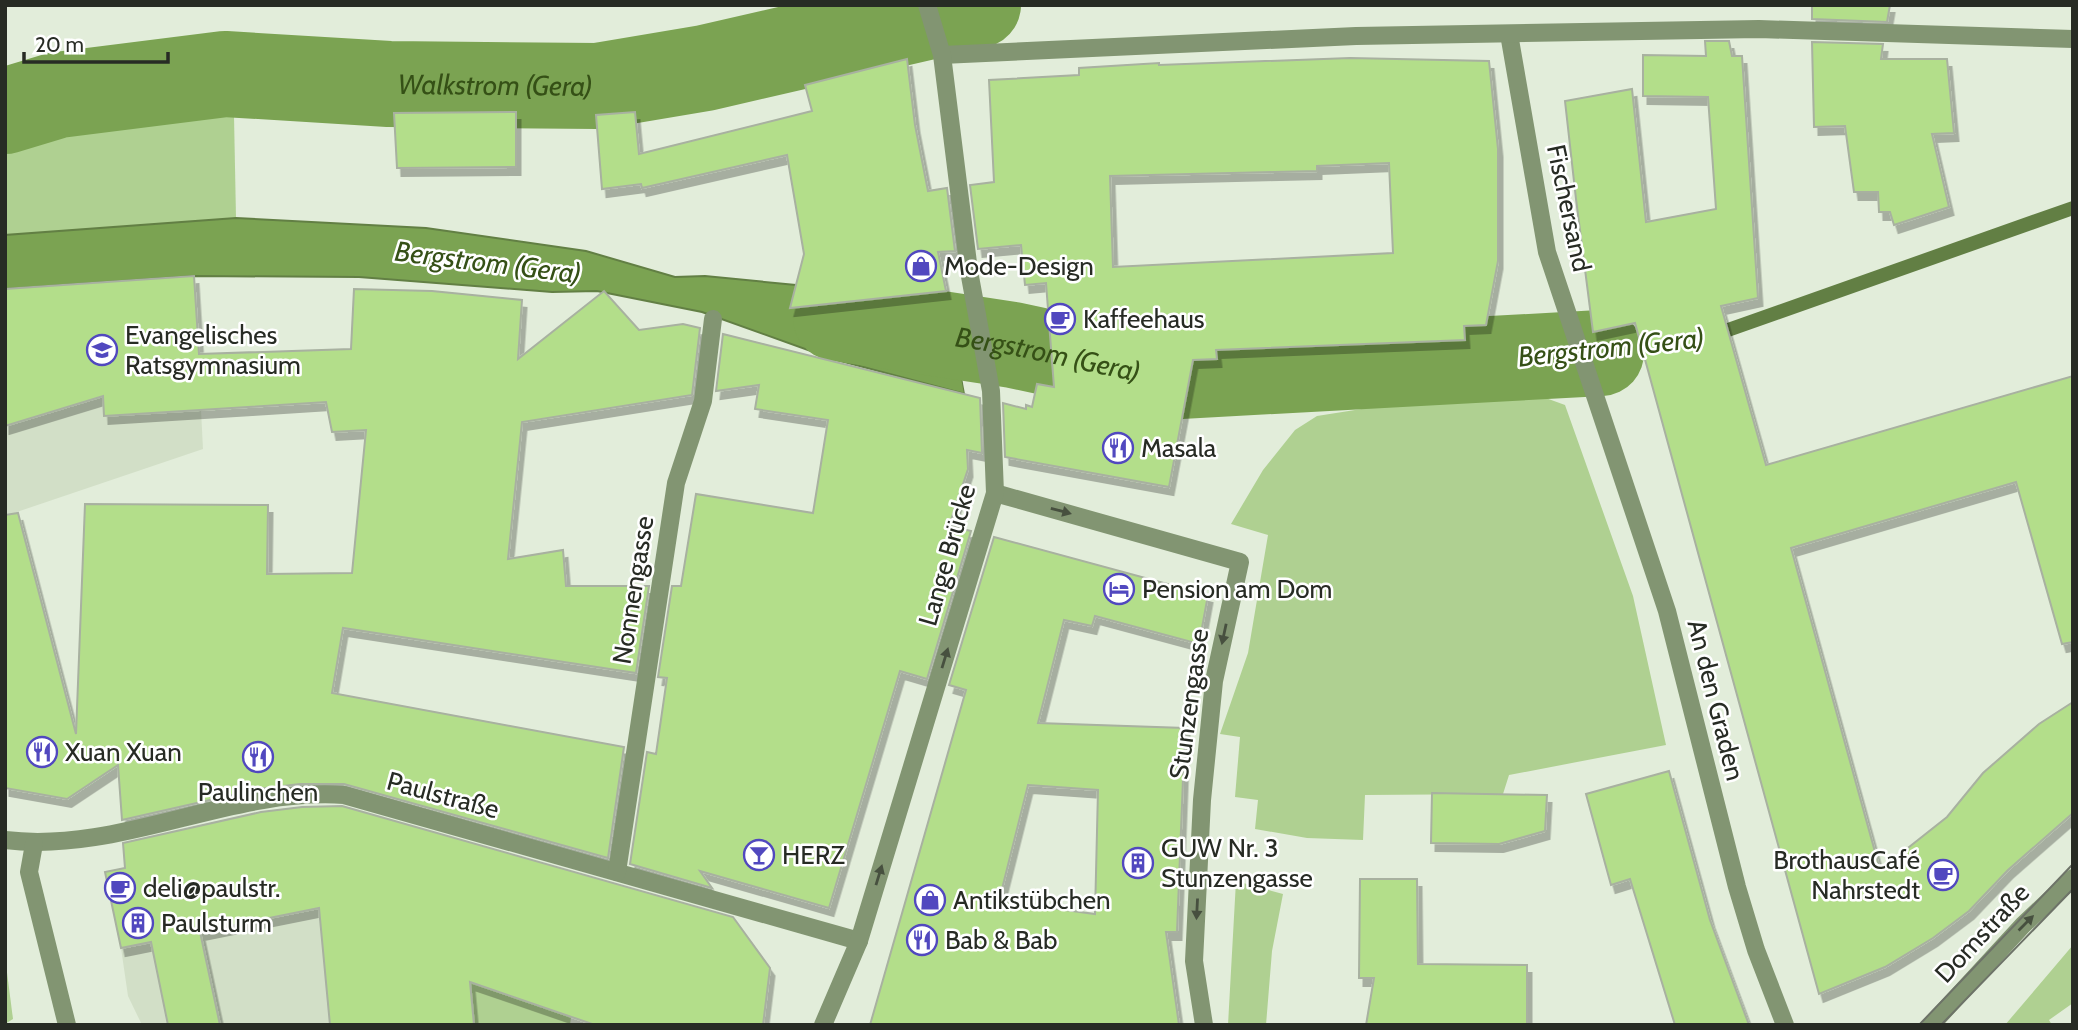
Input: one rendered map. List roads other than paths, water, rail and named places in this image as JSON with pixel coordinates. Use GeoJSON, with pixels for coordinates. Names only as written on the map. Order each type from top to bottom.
{"type":"FeatureCollection","features":[{"type":"Feature","properties":{"kind":"street","name":"Lange Brücke"},"geometry":{"type":"LineString","coordinates":[[826,1024],[859,941],[995,493],[990,391],[972,285],[942,55],[927,5]]}},
{"type":"Feature","properties":{"kind":"street"},"geometry":{"type":"LineString","coordinates":[[942,55],[1268,39],[1759,29],[2073,39]]}},
{"type":"Feature","properties":{"kind":"street","name":"Fischersand"},"geometry":{"type":"LineString","coordinates":[[1509,34],[1547,252],[1592,389]]}},
{"type":"Feature","properties":{"kind":"street","name":"Nonnengasse"},"geometry":{"type":"LineString","coordinates":[[617,872],[676,483],[703,401],[713,319]]}},
{"type":"Feature","properties":{"kind":"street","name":"An den Graden"},"geometry":{"type":"LineString","coordinates":[[1592,389],[1667,611],[1737,887],[1756,950],[1785,1025]]}},
{"type":"Feature","properties":{"kind":"street","name":"Stunzengasse"},"geometry":{"type":"LineString","coordinates":[[995,493],[1240,562],[1214,681],[1202,800],[1194,961],[1204,1025]]}},
{"type":"Feature","properties":{"kind":"street","name":"Paulstraße"},"geometry":{"type":"LineString","coordinates":[[5,840],[34,844],[102,837],[314,793],[344,795],[859,941]]}},
{"type":"Feature","properties":{"kind":"street"},"geometry":{"type":"LineString","coordinates":[[34,844],[29,872],[67,1025]]}},
{"type":"Feature","properties":{"kind":"street","name":"Domstraße"},"geometry":{"type":"LineString","coordinates":[[1931,1025],[2023,925],[2073,878]]}},
{"type":"Feature","properties":{"kind":"water"},"geometry":{"type":"Polygon","coordinates":[[[236,218],[426,228],[586,251],[675,277],[705,276],[796,285],[946,291],[965,394],[833,359],[702,312],[597,291],[552,292],[359,277],[194,276],[5,289],[5,235],[236,218]]]}},
{"type":"Feature","properties":{"kind":"waterway","name":"Walkstrom (Gera)"},"geometry":{"type":"LineString","coordinates":[[5,111],[58,95],[225,74],[389,84],[598,86],[705,68],[978,5]]}},
{"type":"Feature","properties":{"kind":"waterway","name":"Bergstrom (Gera)"},"geometry":{"type":"LineString","coordinates":[[1711,336],[2073,208]]}},
{"type":"Feature","properties":{"kind":"waterway","name":"Bergstrom (Gera)"},"geometry":{"type":"LineString","coordinates":[[836,318],[1013,345],[1162,377],[1601,353]]}},
{"type":"Feature","properties":{"kind":"waterway","name":"Bergstrom (Gera)"},"geometry":{"type":"LineString","coordinates":[[1601,353],[1660,344]]}},
{"type":"Feature","properties":{"kind":"tram line"},"geometry":{"type":"LineString","coordinates":[[1919,1025],[2073,864]]}},
{"type":"Feature","properties":{"kind":"tram line"},"geometry":{"type":"LineString","coordinates":[[1941,1025],[2073,889]]}},
{"type":"Feature","properties":{"kind":"place","name":"Mode-Design"},"geometry":{"type":"Point","coordinates":[921,266]}},
{"type":"Feature","properties":{"kind":"place","name":"Kaffeehaus"},"geometry":{"type":"Point","coordinates":[1060,319]}},
{"type":"Feature","properties":{"kind":"place","name":"Evangelisches Ratsgymnasium"},"geometry":{"type":"Point","coordinates":[102,350]}},
{"type":"Feature","properties":{"kind":"place","name":"Masala"},"geometry":{"type":"Point","coordinates":[1118,448]}},
{"type":"Feature","properties":{"kind":"place","name":"Pension am Dom"},"geometry":{"type":"Point","coordinates":[1119,589]}},
{"type":"Feature","properties":{"kind":"place","name":"Xuan Xuan"},"geometry":{"type":"Point","coordinates":[42,752]}},
{"type":"Feature","properties":{"kind":"place","name":"Paulinchen"},"geometry":{"type":"Point","coordinates":[258,757]}},
{"type":"Feature","properties":{"kind":"place","name":"HERZ"},"geometry":{"type":"Point","coordinates":[759,855]}},
{"type":"Feature","properties":{"kind":"place","name":"GUW Nr. 3 Stunzengasse"},"geometry":{"type":"Point","coordinates":[1138,863]}},
{"type":"Feature","properties":{"kind":"place","name":"BrothausCafé Nahrstedt"},"geometry":{"type":"Point","coordinates":[1943,875]}},
{"type":"Feature","properties":{"kind":"place","name":"deli@paulstr."},"geometry":{"type":"Point","coordinates":[120,888]}},
{"type":"Feature","properties":{"kind":"place","name":"Antikstübchen"},"geometry":{"type":"Point","coordinates":[930,900]}},
{"type":"Feature","properties":{"kind":"place","name":"Paulsturm"},"geometry":{"type":"Point","coordinates":[138,923]}},
{"type":"Feature","properties":{"kind":"place","name":"Bab & Bab"},"geometry":{"type":"Point","coordinates":[922,940]}}]}
